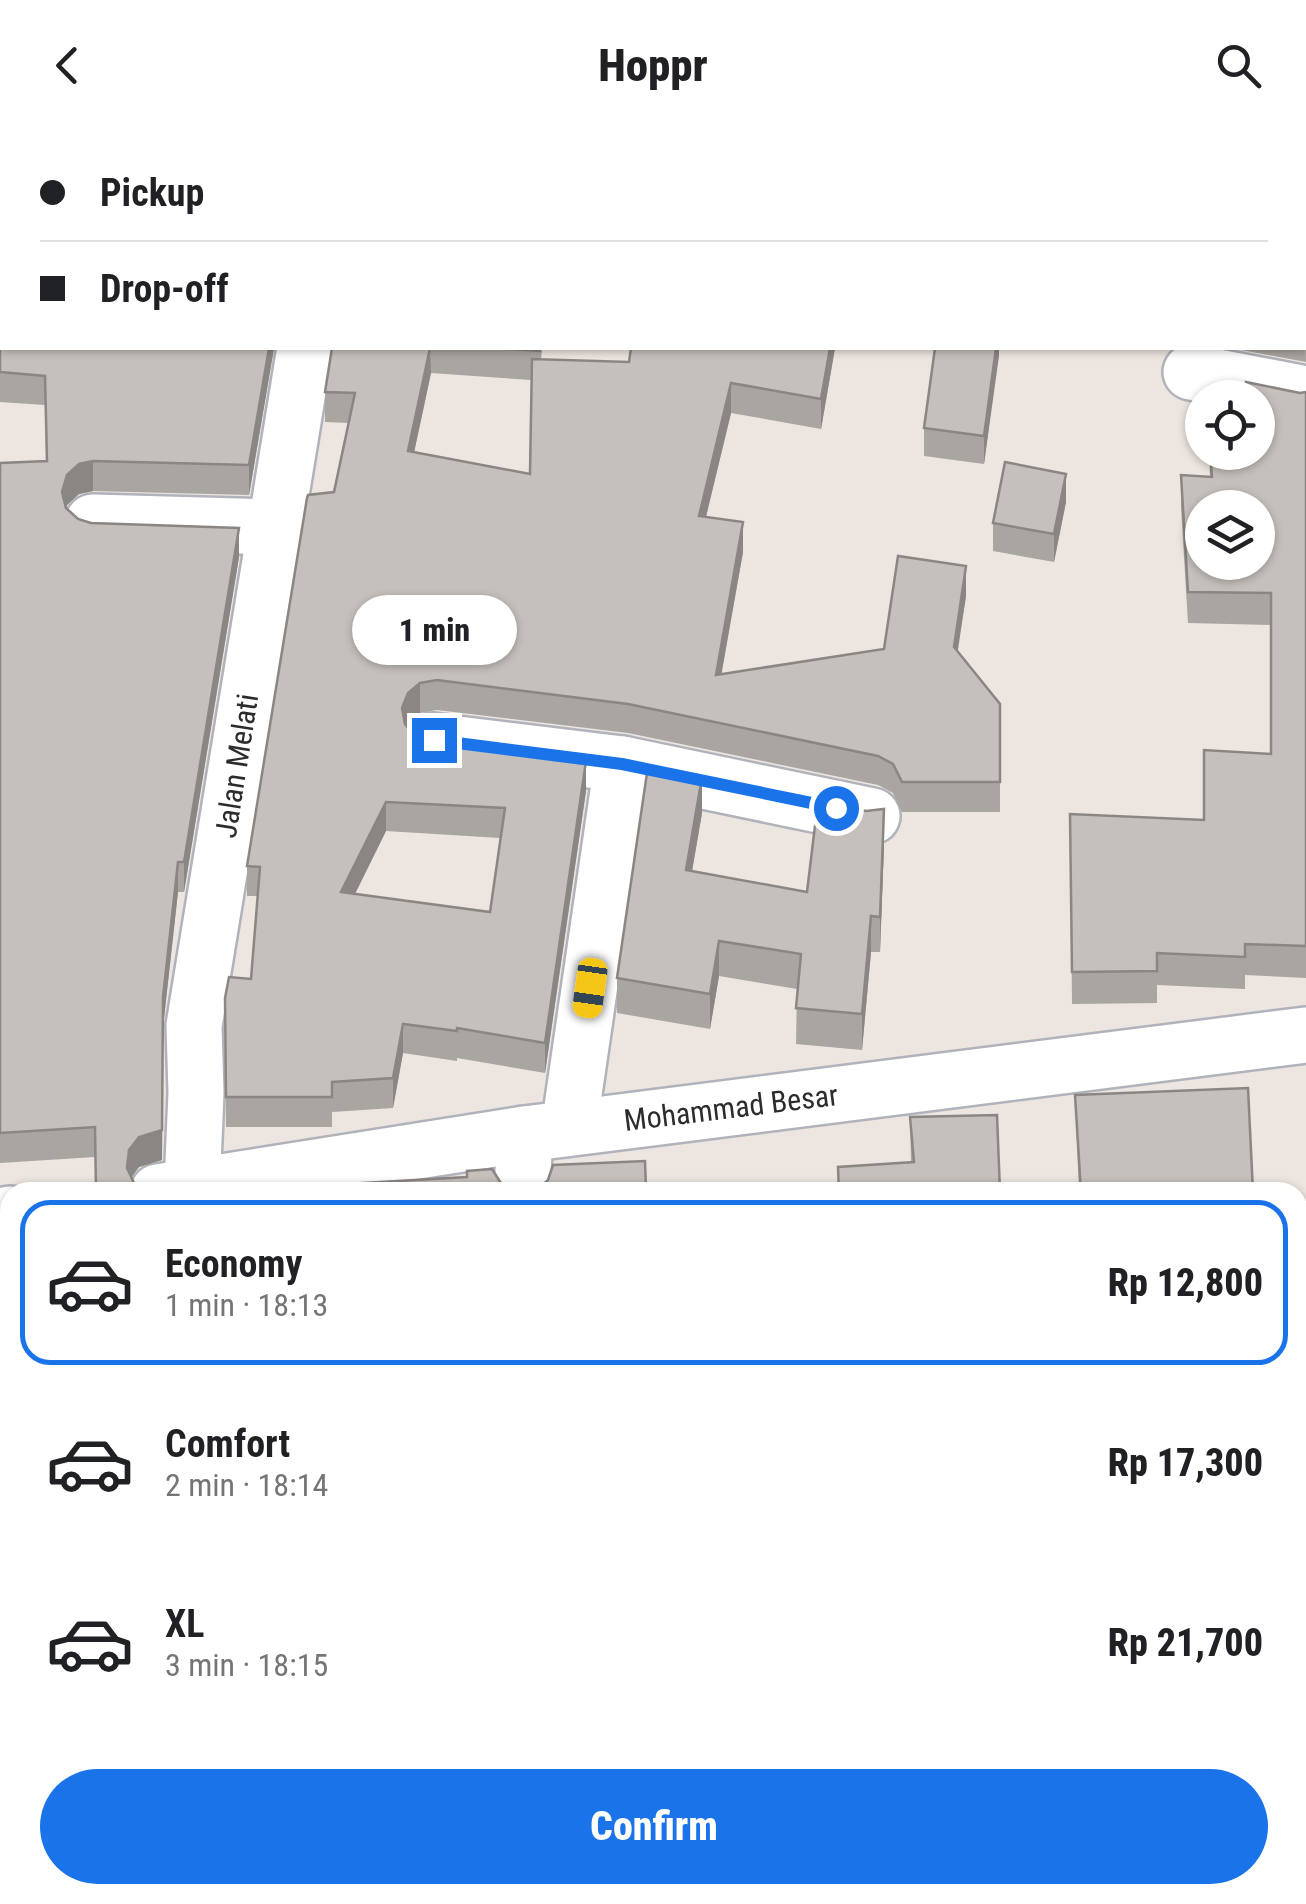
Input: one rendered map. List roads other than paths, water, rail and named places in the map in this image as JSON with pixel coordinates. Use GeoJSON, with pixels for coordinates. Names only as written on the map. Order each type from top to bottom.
{"type":"FeatureCollection","features":[{"type":"Feature","properties":{"kind":"street","name":"Jalan Melati"},"geometry":{"type":"LineString","coordinates":[[177,1182],[196,1093],[194,1026],[305,350]]}},
{"type":"Feature","properties":{"kind":"street"},"geometry":{"type":"LineString","coordinates":[[1191,372],[1306,394]]}},
{"type":"Feature","properties":{"kind":"street"},"geometry":{"type":"LineString","coordinates":[[94,522],[276,527]]}},
{"type":"Feature","properties":{"kind":"street"},"geometry":{"type":"LineString","coordinates":[[434,740],[622,764],[872,816]]}},
{"type":"Feature","properties":{"kind":"street"},"geometry":{"type":"LineString","coordinates":[[526,1182],[547,1131],[622,764]]}},
{"type":"Feature","properties":{"kind":"street","name":"Mohammad Besar"},"geometry":{"type":"LineString","coordinates":[[225,1182],[547,1131],[1306,1035]]}}]}
